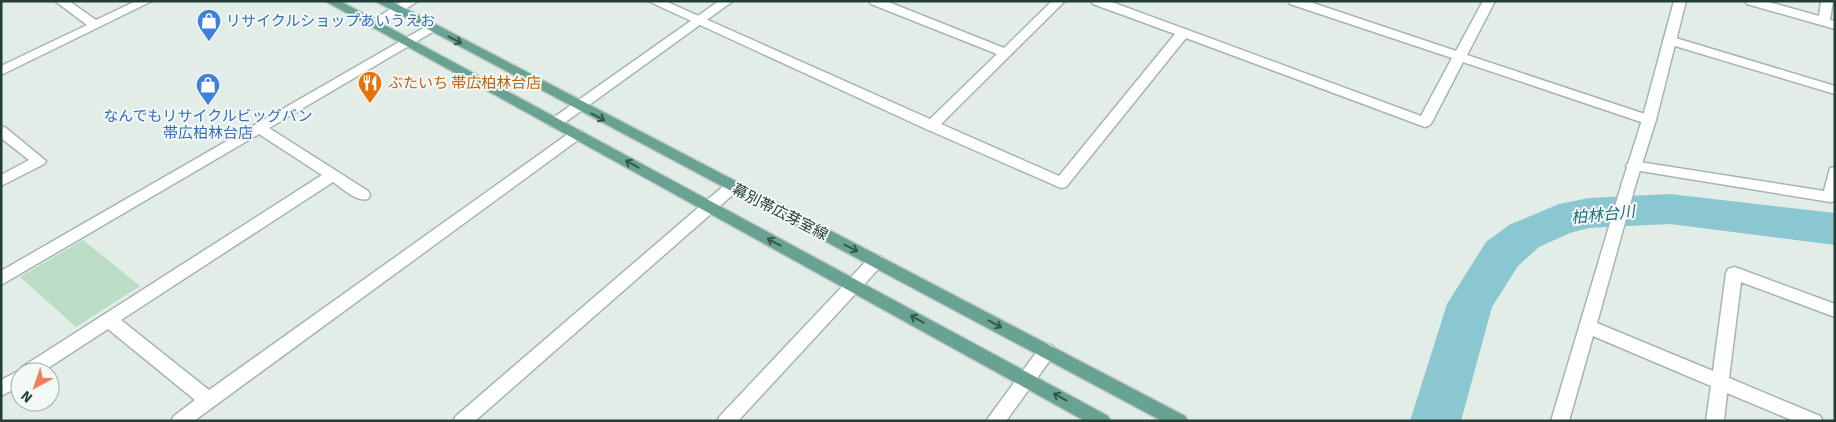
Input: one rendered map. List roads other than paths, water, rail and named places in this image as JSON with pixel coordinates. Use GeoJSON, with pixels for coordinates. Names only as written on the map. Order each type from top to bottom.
{"type":"FeatureCollection","features":[{"type":"Feature","properties":{"kind":"main road","name":"幕別帯広芽室線"},"geometry":{"type":"LineString","coordinates":[[331,1],[1102,421]]}},
{"type":"Feature","properties":{"kind":"main road","name":"幕別帯広芽室線"},"geometry":{"type":"LineString","coordinates":[[381,1],[732,188],[876,261],[1179,421]]}},
{"type":"Feature","properties":{"kind":"street"},"geometry":{"type":"LineString","coordinates":[[61,1],[96,25]]}},
{"type":"Feature","properties":{"kind":"street"},"geometry":{"type":"LineString","coordinates":[[1,71],[146,1]]}},
{"type":"Feature","properties":{"kind":"street"},"geometry":{"type":"LineString","coordinates":[[373,24],[412,1]]}},
{"type":"Feature","properties":{"kind":"street"},"geometry":{"type":"LineString","coordinates":[[654,1],[1061,183],[1183,33]]}},
{"type":"Feature","properties":{"kind":"street"},"geometry":{"type":"LineString","coordinates":[[554,122],[727,1]]}},
{"type":"Feature","properties":{"kind":"street"},"geometry":{"type":"LineString","coordinates":[[875,1],[1006,53]]}},
{"type":"Feature","properties":{"kind":"street"},"geometry":{"type":"LineString","coordinates":[[931,126],[1058,1]]}},
{"type":"Feature","properties":{"kind":"street"},"geometry":{"type":"LineString","coordinates":[[1097,1],[1425,122],[1489,1]]}},
{"type":"Feature","properties":{"kind":"street"},"geometry":{"type":"LineString","coordinates":[[1294,1],[1649,120]]}},
{"type":"Feature","properties":{"kind":"street"},"geometry":{"type":"LineString","coordinates":[[1560,421],[1633,166],[1649,120],[1680,1]]}},
{"type":"Feature","properties":{"kind":"street"},"geometry":{"type":"LineString","coordinates":[[1752,1],[1830,23],[1827,1]]}},
{"type":"Feature","properties":{"kind":"street"},"geometry":{"type":"LineString","coordinates":[[1,279],[432,27]]}},
{"type":"Feature","properties":{"kind":"street"},"geometry":{"type":"LineString","coordinates":[[1669,40],[1835,90]]}},
{"type":"Feature","properties":{"kind":"street"},"geometry":{"type":"LineString","coordinates":[[259,128],[363,195]]}},
{"type":"Feature","properties":{"kind":"street"},"geometry":{"type":"LineString","coordinates":[[1,131],[39,161],[1,181]]}},
{"type":"Feature","properties":{"kind":"street"},"geometry":{"type":"LineString","coordinates":[[180,421],[577,134]]}},
{"type":"Feature","properties":{"kind":"street"},"geometry":{"type":"LineString","coordinates":[[1633,166],[1830,197],[1835,172]]}},
{"type":"Feature","properties":{"kind":"street"},"geometry":{"type":"LineString","coordinates":[[44,362],[332,176]]}},
{"type":"Feature","properties":{"kind":"street"},"geometry":{"type":"LineString","coordinates":[[462,421],[732,188]]}},
{"type":"Feature","properties":{"kind":"street"},"geometry":{"type":"LineString","coordinates":[[726,421],[876,261]]}},
{"type":"Feature","properties":{"kind":"street"},"geometry":{"type":"LineString","coordinates":[[1715,421],[1734,273],[1835,312]]}},
{"type":"Feature","properties":{"kind":"street"},"geometry":{"type":"LineString","coordinates":[[109,320],[208,400]]}},
{"type":"Feature","properties":{"kind":"street"},"geometry":{"type":"LineString","coordinates":[[1586,326],[1814,421]]}},
{"type":"Feature","properties":{"kind":"street"},"geometry":{"type":"LineString","coordinates":[[995,421],[1047,351]]}},
{"type":"Feature","properties":{"kind":"waterway","name":"柏林台川"},"geometry":{"type":"LineString","coordinates":[[1435,421],[1470,304],[1502,254],[1524,236],[1559,220],[1589,213],[1670,209],[1835,229]]}},
{"type":"Feature","properties":{"kind":"place","name":"リサイクルショップあいうえお"},"geometry":{"type":"Point","coordinates":[209,42]}},
{"type":"Feature","properties":{"kind":"place","name":"ぶたいち 帯広柏林台店"},"geometry":{"type":"Point","coordinates":[370,104]}},
{"type":"Feature","properties":{"kind":"place","name":"なんでもリサイクルビッグバン 帯広柏林台店"},"geometry":{"type":"Point","coordinates":[208,106]}}]}
